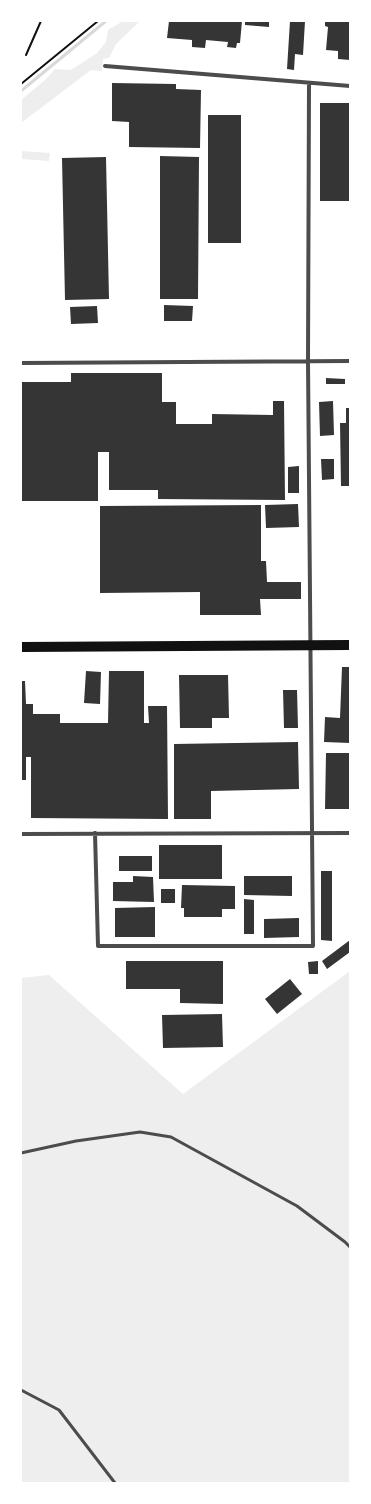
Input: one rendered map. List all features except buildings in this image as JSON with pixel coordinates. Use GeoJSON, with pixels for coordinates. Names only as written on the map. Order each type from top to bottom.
{"type":"FeatureCollection","features":[{"type":"Feature","properties":{"kind":"main road"},"geometry":{"type":"LineString","coordinates":[[21,647],[350,645]]}},
{"type":"Feature","properties":{"kind":"street"},"geometry":{"type":"LineString","coordinates":[[105,66],[350,86]]}},
{"type":"Feature","properties":{"kind":"street"},"geometry":{"type":"LineString","coordinates":[[96,833],[98,946],[313,946],[308,361],[309,83]]}},
{"type":"Feature","properties":{"kind":"street"},"geometry":{"type":"LineString","coordinates":[[21,363],[350,361]]}},
{"type":"Feature","properties":{"kind":"street"},"geometry":{"type":"LineString","coordinates":[[21,834],[350,833]]}},
{"type":"Feature","properties":{"kind":"lane"},"geometry":{"type":"LineString","coordinates":[[21,1153],[76,1141],[140,1132],[171,1137],[297,1206],[350,1247]]}},
{"type":"Feature","properties":{"kind":"lane"},"geometry":{"type":"LineString","coordinates":[[21,1390],[59,1410],[114,1483]]}},
{"type":"Feature","properties":{"kind":"path"},"geometry":{"type":"LineString","coordinates":[[26,55],[41,21]]}},
{"type":"Feature","properties":{"kind":"path"},"geometry":{"type":"LineString","coordinates":[[21,84],[98,21]]}},
{"type":"Feature","properties":{"kind":"shaded area"},"geometry":{"type":"Polygon","coordinates":[[[123,21],[140,21],[116,44],[109,58],[103,59],[102,71],[91,70],[21,123],[21,100],[45,80],[55,69],[71,70],[97,53],[106,42],[108,30],[123,21]]]}},
{"type":"Feature","properties":{"kind":"shaded area"},"geometry":{"type":"Polygon","coordinates":[[[21,151],[50,153],[49,161],[21,159],[21,151]]]}},
{"type":"Feature","properties":{"kind":"shaded area"},"geometry":{"type":"Polygon","coordinates":[[[350,971],[350,1483],[21,1483],[21,978],[49,975],[183,1094],[350,971]]]}},
{"type":"Feature","properties":{"kind":"waterway"},"geometry":{"type":"LineString","coordinates":[[21,91],[106,21]]}}]}
